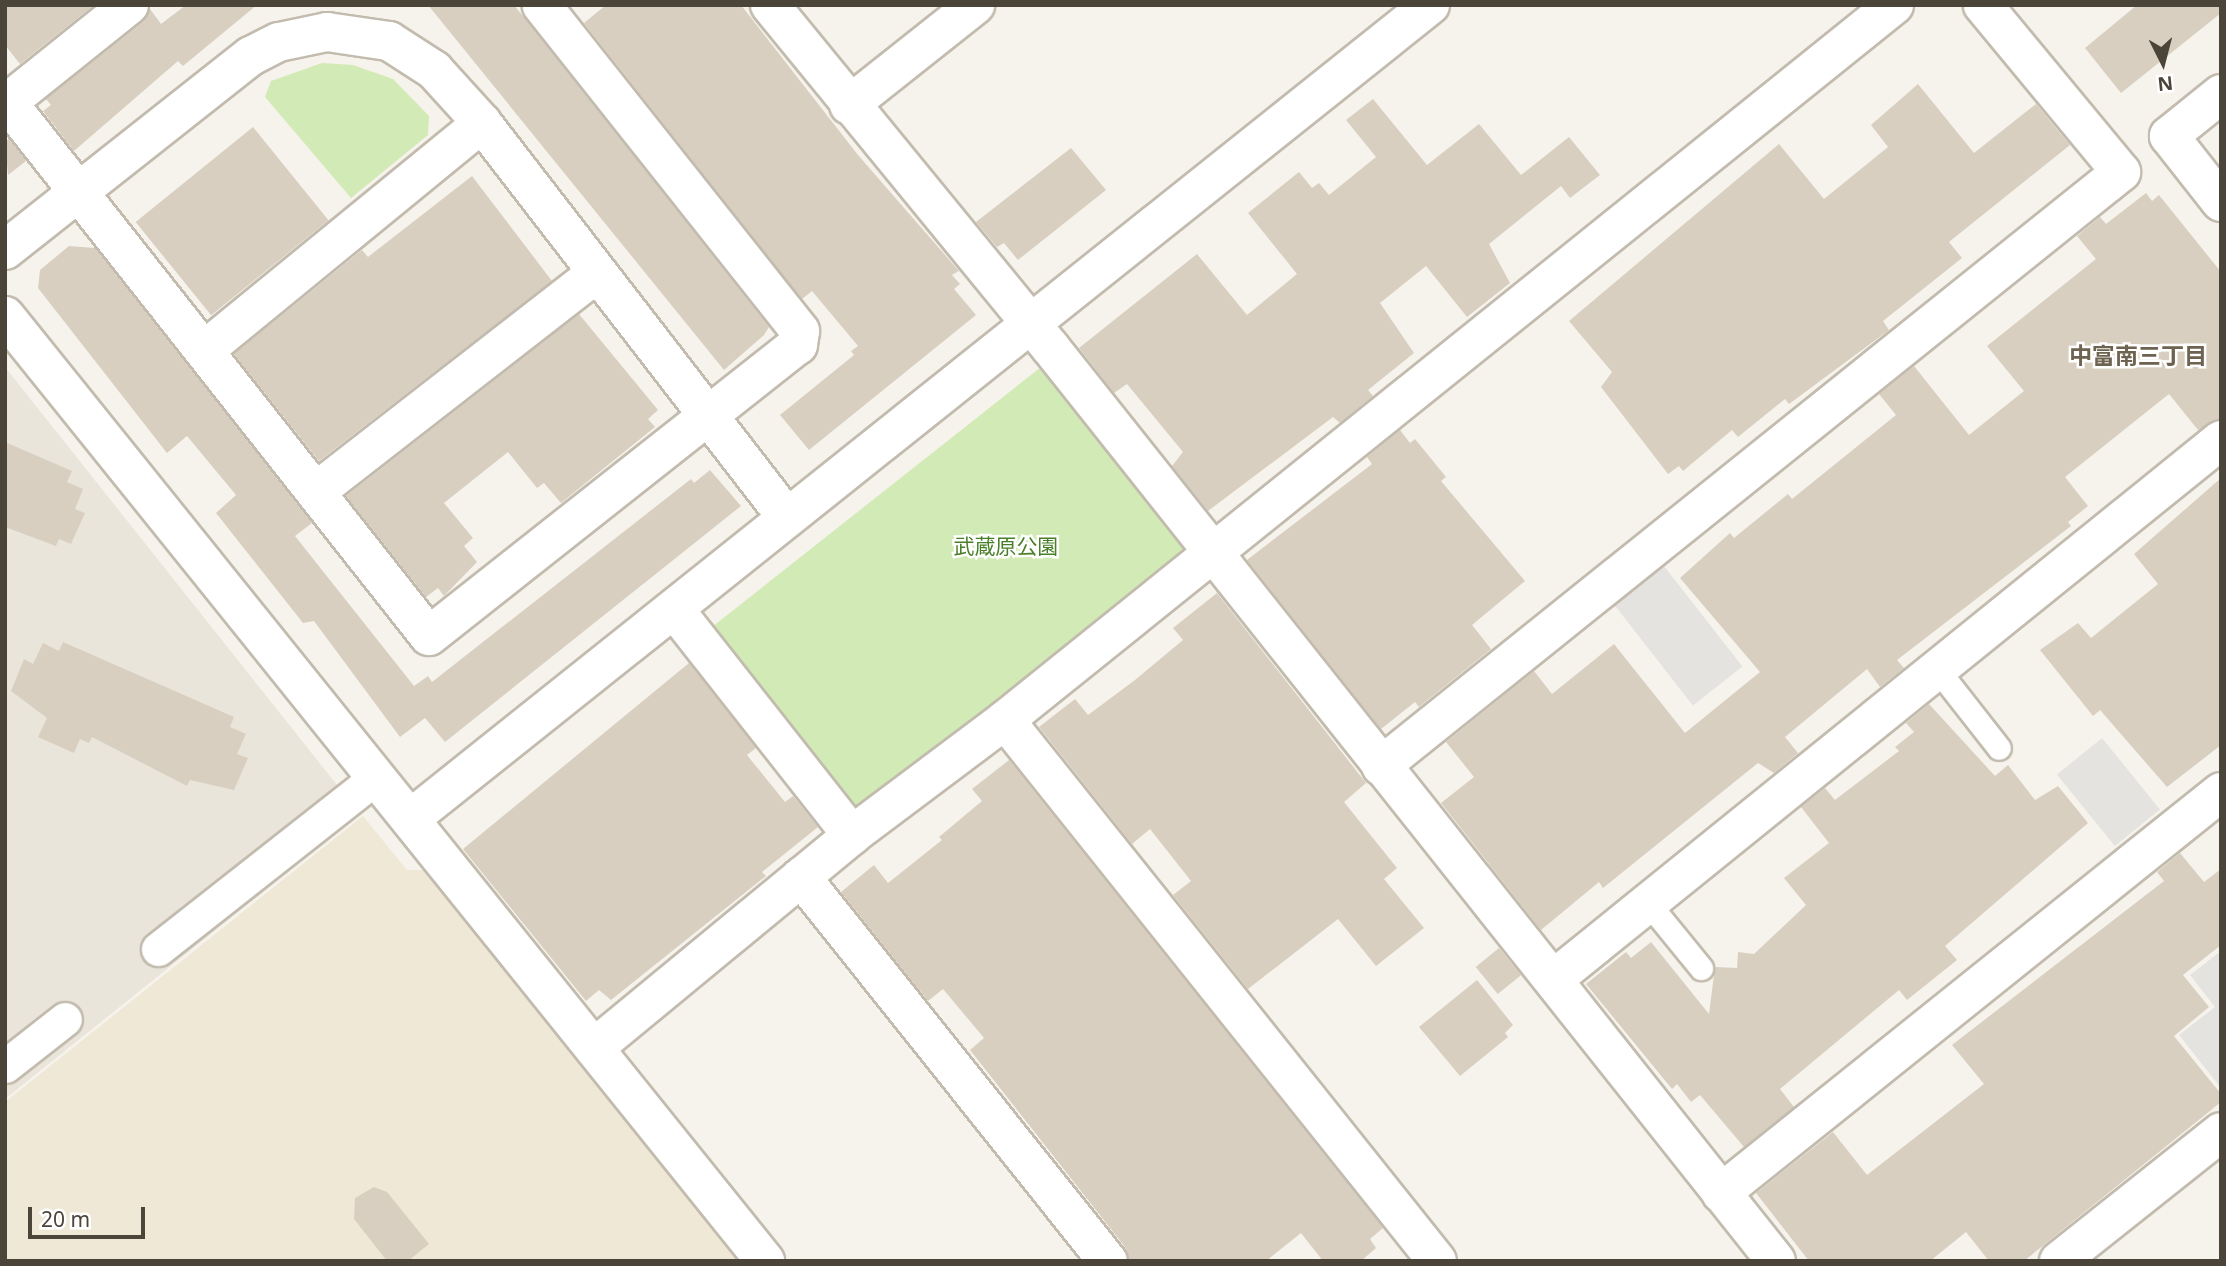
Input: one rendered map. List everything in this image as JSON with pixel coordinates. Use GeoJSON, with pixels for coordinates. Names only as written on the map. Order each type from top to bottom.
{"type":"FeatureCollection","features":[{"type":"Feature","properties":{"kind":"street"},"geometry":{"type":"LineString","coordinates":[[129,5],[7,101],[206,348],[429,636],[798,345],[800,331],[549,8]]}},
{"type":"Feature","properties":{"kind":"street"},"geometry":{"type":"LineString","coordinates":[[771,5],[849,105],[1032,326],[1381,766],[1555,978],[1721,1194],[1776,1261]]}},
{"type":"Feature","properties":{"kind":"street"},"geometry":{"type":"LineString","coordinates":[[849,105],[975,5]]}},
{"type":"Feature","properties":{"kind":"street"},"geometry":{"type":"LineString","coordinates":[[410,819],[787,517],[1032,326],[1430,5]]}},
{"type":"Feature","properties":{"kind":"street"},"geometry":{"type":"LineString","coordinates":[[594,1048],[852,835],[1005,720],[1894,5]]}},
{"type":"Feature","properties":{"kind":"street"},"geometry":{"type":"LineString","coordinates":[[1381,766],[2121,172],[1983,5]]}},
{"type":"Feature","properties":{"kind":"street"},"geometry":{"type":"LineString","coordinates":[[5,250],[251,56],[299,36],[327,32],[389,41],[434,70],[482,122],[787,517]]}},
{"type":"Feature","properties":{"kind":"street"},"geometry":{"type":"LineString","coordinates":[[2221,94],[2169,136],[2221,202]]}},
{"type":"Feature","properties":{"kind":"street"},"geometry":{"type":"LineString","coordinates":[[206,348],[482,122]]}},
{"type":"Feature","properties":{"kind":"street"},"geometry":{"type":"LineString","coordinates":[[318,490],[597,273]]}},
{"type":"Feature","properties":{"kind":"street"},"geometry":{"type":"LineString","coordinates":[[5,316],[765,1261]]}},
{"type":"Feature","properties":{"kind":"street"},"geometry":{"type":"LineString","coordinates":[[1555,978],[2221,440]]}},
{"type":"Feature","properties":{"kind":"street"},"geometry":{"type":"LineString","coordinates":[[674,609],[852,835]]}},
{"type":"Feature","properties":{"kind":"street"},"geometry":{"type":"LineString","coordinates":[[1005,720],[1437,1261]]}},
{"type":"Feature","properties":{"kind":"street"},"geometry":{"type":"LineString","coordinates":[[158,948],[376,778]]}},
{"type":"Feature","properties":{"kind":"street"},"geometry":{"type":"LineString","coordinates":[[1721,1194],[2221,792]]}},
{"type":"Feature","properties":{"kind":"street"},"geometry":{"type":"LineString","coordinates":[[801,877],[1108,1261]]}},
{"type":"Feature","properties":{"kind":"street"},"geometry":{"type":"LineString","coordinates":[[5,1066],[65,1019]]}},
{"type":"Feature","properties":{"kind":"street"},"geometry":{"type":"LineString","coordinates":[[2059,1261],[2221,1132]]}},
{"type":"Feature","properties":{"kind":"lane"},"geometry":{"type":"LineString","coordinates":[[1937,669],[1999,748]]}},
{"type":"Feature","properties":{"kind":"lane"},"geometry":{"type":"LineString","coordinates":[[1648,903],[1701,968]]}},
{"type":"Feature","properties":{"kind":"shaded area"},"geometry":{"type":"Polygon","coordinates":[[[5,367],[360,814],[5,1099],[5,367]]]}},
{"type":"Feature","properties":{"kind":"shaded area"},"geometry":{"type":"Polygon","coordinates":[[[1660,561],[1742,667],[1693,705],[1610,600],[1660,561]]]}},
{"type":"Feature","properties":{"kind":"shaded area"},"geometry":{"type":"Polygon","coordinates":[[[2102,738],[2160,809],[2115,846],[2057,775],[2102,738]]]}},
{"type":"Feature","properties":{"kind":"shaded area"},"geometry":{"type":"Polygon","coordinates":[[[363,816],[407,870],[426,870],[744,1261],[5,1261],[5,1102],[363,816]]]}},
{"type":"Feature","properties":{"kind":"shaded area"},"geometry":{"type":"Polygon","coordinates":[[[2221,951],[2221,1088],[2179,1035],[2215,1007],[2190,975],[2221,951]]]}},
{"type":"Feature","properties":{"kind":"green space"},"geometry":{"type":"Polygon","coordinates":[[[322,63],[353,65],[393,79],[429,116],[428,135],[351,198],[265,97],[271,81],[322,63]]]}},
{"type":"Feature","properties":{"kind":"green space","name":"武蔵原公園"},"geometry":{"type":"Polygon","coordinates":[[[1041,367],[1183,546],[1184,557],[864,809],[850,806],[707,631],[1041,367]]]}},
{"type":"Feature","properties":{"kind":"building"},"geometry":{"type":"Polygon","coordinates":[[[5,5],[94,5],[20,64],[5,45],[5,5]]]}},
{"type":"Feature","properties":{"kind":"building"},"geometry":{"type":"Polygon","coordinates":[[[186,5],[257,5],[183,66],[178,61],[74,151],[43,111],[51,105],[46,99],[143,22],[150,9],[161,24],[186,5]]]}},
{"type":"Feature","properties":{"kind":"building"},"geometry":{"type":"Polygon","coordinates":[[[428,5],[514,5],[769,327],[764,335],[724,370],[428,5]]]}},
{"type":"Feature","properties":{"kind":"building"},"geometry":{"type":"Polygon","coordinates":[[[606,5],[741,5],[858,155],[959,271],[952,275],[960,284],[954,289],[976,315],[809,450],[780,415],[854,355],[851,351],[858,346],[812,291],[802,299],[584,23],[606,5]]]}},
{"type":"Feature","properties":{"kind":"building"},"geometry":{"type":"Polygon","coordinates":[[[2137,5],[2221,5],[2221,13],[2121,93],[2085,48],[2137,5]]]}},
{"type":"Feature","properties":{"kind":"building"},"geometry":{"type":"Polygon","coordinates":[[[1918,84],[1974,153],[2036,104],[2070,145],[1949,242],[1962,258],[1883,321],[1889,330],[1789,404],[1785,399],[1738,437],[1732,430],[1683,471],[1679,466],[1668,474],[1601,387],[1612,372],[1569,321],[1779,144],[1824,199],[1888,147],[1871,125],[1918,84]]]}},
{"type":"Feature","properties":{"kind":"building"},"geometry":{"type":"Polygon","coordinates":[[[1373,99],[1427,165],[1479,124],[1521,175],[1569,137],[1600,175],[1570,198],[1561,186],[1489,244],[1510,283],[1467,317],[1426,266],[1380,303],[1414,353],[1368,390],[1373,396],[1340,423],[1333,417],[1208,511],[1172,466],[1183,452],[1127,384],[1114,393],[1079,348],[1197,254],[1247,315],[1297,274],[1248,213],[1299,172],[1312,188],[1319,183],[1329,195],[1376,157],[1346,120],[1373,99]]]}},
{"type":"Feature","properties":{"kind":"building"},"geometry":{"type":"Polygon","coordinates":[[[253,127],[329,220],[211,315],[136,222],[253,127]]]}},
{"type":"Feature","properties":{"kind":"building"},"geometry":{"type":"Polygon","coordinates":[[[9,139],[26,161],[8,175],[5,142],[9,139]]]}},
{"type":"Feature","properties":{"kind":"building"},"geometry":{"type":"Polygon","coordinates":[[[1071,148],[1106,190],[1018,260],[1004,243],[997,247],[976,222],[1071,148]]]}},
{"type":"Feature","properties":{"kind":"building"},"geometry":{"type":"Polygon","coordinates":[[[472,176],[552,281],[319,461],[234,354],[362,250],[368,257],[472,176]]]}},
{"type":"Feature","properties":{"kind":"building"},"geometry":{"type":"Polygon","coordinates":[[[2146,193],[2152,201],[2159,195],[2221,272],[2221,419],[2198,430],[2169,394],[2065,477],[2088,506],[2068,522],[2071,526],[1897,660],[1904,668],[1880,687],[1867,669],[1785,737],[1798,753],[1774,773],[1758,763],[1603,888],[1599,882],[1541,930],[1441,803],[1474,777],[1446,742],[1534,671],[1552,694],[1614,644],[1685,733],[1760,672],[1680,578],[1730,533],[1734,538],[1788,494],[1792,499],[1896,415],[1879,394],[1914,366],[1969,435],[2024,391],[1987,346],[2096,259],[2077,236],[2100,217],[2106,224],[2146,193]]]}},
{"type":"Feature","properties":{"kind":"building"},"geometry":{"type":"Polygon","coordinates":[[[69,246],[95,248],[312,523],[295,536],[414,686],[428,676],[432,682],[691,479],[694,483],[710,470],[741,506],[445,742],[425,718],[400,737],[314,621],[303,623],[216,513],[236,495],[187,436],[167,453],[38,288],[40,270],[69,246]]]}},
{"type":"Feature","properties":{"kind":"building"},"geometry":{"type":"Polygon","coordinates":[[[579,314],[658,410],[648,419],[655,427],[561,503],[544,483],[537,488],[508,452],[444,503],[473,538],[464,546],[477,562],[444,596],[438,588],[426,597],[346,496],[579,314]]]}},
{"type":"Feature","properties":{"kind":"building"},"geometry":{"type":"Polygon","coordinates":[[[1400,430],[1410,443],[1415,439],[1446,477],[1441,481],[1525,581],[1472,625],[1491,649],[1419,707],[1415,702],[1381,729],[1247,560],[1372,464],[1367,457],[1400,430]]]}},
{"type":"Feature","properties":{"kind":"building"},"geometry":{"type":"Polygon","coordinates":[[[5,442],[72,471],[67,482],[83,489],[75,509],[85,513],[71,544],[59,539],[56,546],[5,527],[5,442]]]}},
{"type":"Feature","properties":{"kind":"building"},"geometry":{"type":"Polygon","coordinates":[[[2221,478],[2221,745],[2167,787],[2100,710],[2093,716],[2040,650],[2078,623],[2091,638],[2158,584],[2134,554],[2221,478]]]}},
{"type":"Feature","properties":{"kind":"building"},"geometry":{"type":"Polygon","coordinates":[[[1217,593],[1366,783],[1344,802],[1397,868],[1384,879],[1424,928],[1376,966],[1338,919],[1248,989],[1173,895],[1191,881],[1150,829],[1132,844],[1039,727],[1075,699],[1088,715],[1135,680],[1183,640],[1173,628],[1217,593]]]}},
{"type":"Feature","properties":{"kind":"building"},"geometry":{"type":"Polygon","coordinates":[[[63,642],[234,717],[230,727],[246,734],[237,754],[248,758],[234,790],[190,780],[187,786],[92,737],[89,743],[80,739],[74,753],[38,737],[47,718],[11,691],[24,659],[33,664],[43,643],[59,651],[63,642]]]}},
{"type":"Feature","properties":{"kind":"building"},"geometry":{"type":"Polygon","coordinates":[[[689,663],[756,748],[747,755],[785,802],[793,796],[818,827],[762,872],[766,876],[611,1000],[599,990],[586,1001],[463,849],[689,663]]]}},
{"type":"Feature","properties":{"kind":"building"},"geometry":{"type":"Polygon","coordinates":[[[1929,704],[1995,776],[2008,765],[2035,800],[2058,786],[2088,823],[1945,946],[1957,960],[1907,1000],[1899,990],[1780,1089],[1794,1107],[1744,1147],[1700,1095],[1691,1102],[1677,1084],[1672,1089],[1586,984],[1626,952],[1631,958],[1651,942],[1709,1014],[1715,967],[1737,968],[1738,952],[1754,954],[1806,905],[1784,878],[1829,843],[1801,807],[1825,788],[1835,800],[1899,751],[1895,747],[1914,732],[1906,723],[1929,704]]]}},
{"type":"Feature","properties":{"kind":"building"},"geometry":{"type":"Polygon","coordinates":[[[1009,760],[1383,1228],[1370,1239],[1376,1248],[1361,1261],[1323,1261],[1301,1233],[1266,1261],[1129,1261],[1125,1247],[970,1050],[984,1038],[943,989],[928,1001],[841,892],[874,865],[888,883],[942,840],[939,837],[982,801],[972,789],[1009,760]]]}},
{"type":"Feature","properties":{"kind":"building"},"geometry":{"type":"Polygon","coordinates":[[[2180,853],[2204,882],[2221,869],[2221,945],[2183,975],[2209,1007],[2174,1036],[2221,1094],[2221,1102],[2024,1261],[1989,1261],[1966,1232],[1930,1261],[1809,1261],[1756,1193],[1833,1132],[1867,1175],[1984,1084],[1952,1045],[2164,881],[2157,872],[2180,853]]]}},
{"type":"Feature","properties":{"kind":"building"},"geometry":{"type":"Polygon","coordinates":[[[1499,948],[1521,975],[1498,994],[1476,967],[1499,948]]]}},
{"type":"Feature","properties":{"kind":"building"},"geometry":{"type":"Polygon","coordinates":[[[1477,980],[1513,1025],[1505,1033],[1508,1037],[1460,1076],[1419,1027],[1477,980]]]}},
{"type":"Feature","properties":{"kind":"building"},"geometry":{"type":"Polygon","coordinates":[[[374,1187],[387,1192],[429,1244],[408,1261],[387,1261],[354,1219],[355,1198],[374,1187]]]}},
{"type":"Feature","properties":{"kind":"district","name":"中富南三丁目"},"geometry":{"type":"Point","coordinates":[2138,355]}}]}
